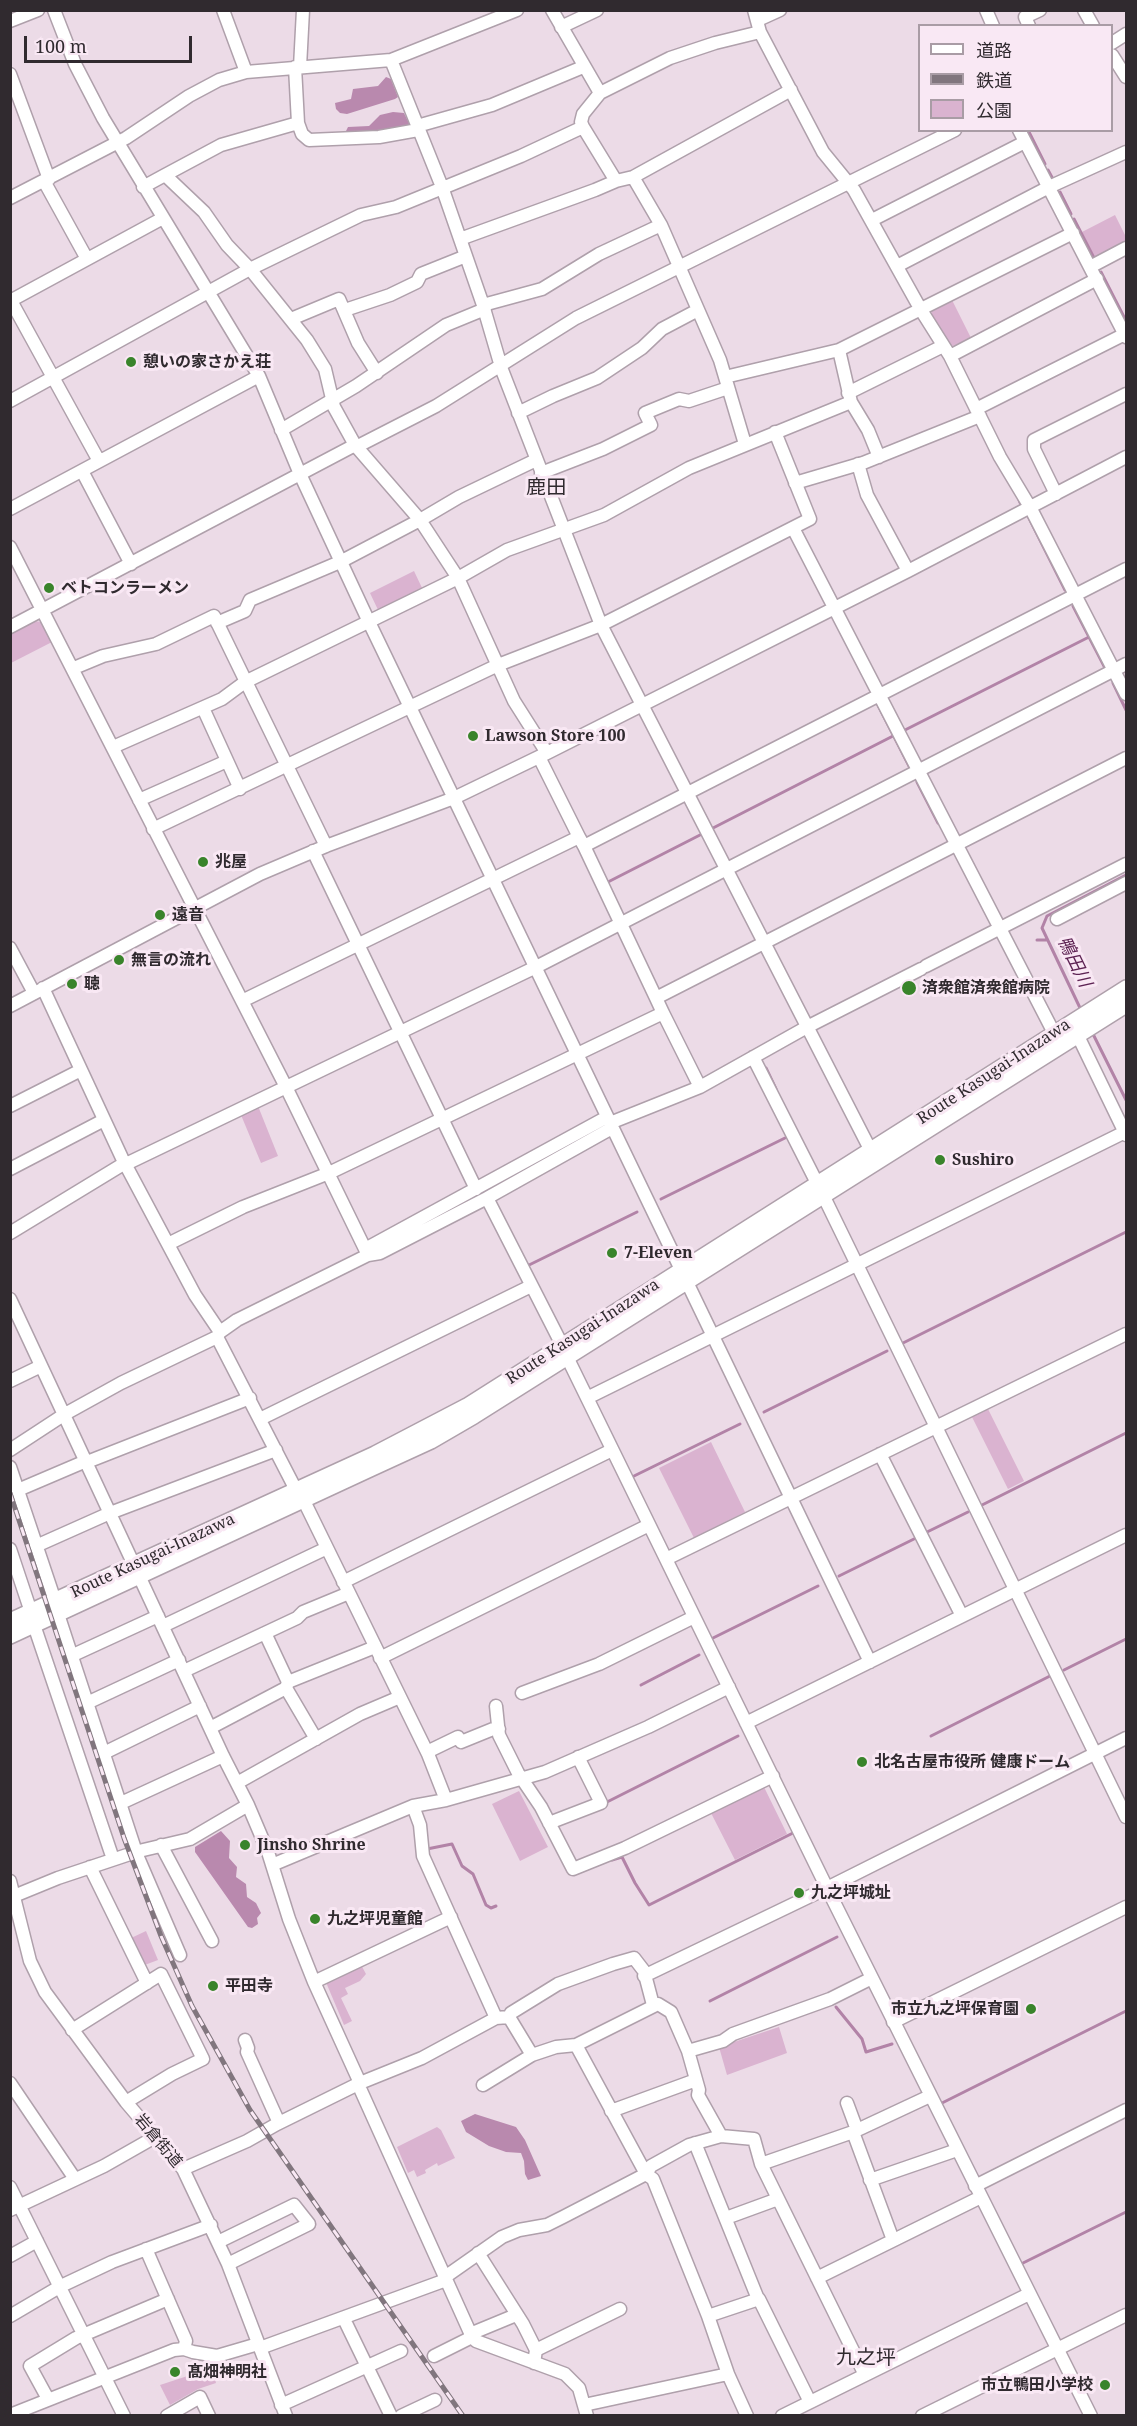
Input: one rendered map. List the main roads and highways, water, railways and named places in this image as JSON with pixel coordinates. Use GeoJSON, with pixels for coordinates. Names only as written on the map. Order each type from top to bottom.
{"type":"FeatureCollection","features":[{"type":"Feature","properties":{"kind":"main road","name":"Route Kasugai-Inazawa"},"geometry":{"type":"LineString","coordinates":[[300,1495],[481,1398],[681,1269],[820,1190],[1078,1030],[1126,988]]}},
{"type":"Feature","properties":{"kind":"main road","name":"Route Kasugai-Inazawa"},"geometry":{"type":"LineString","coordinates":[[1097,1015],[1126,1005]]}},
{"type":"Feature","properties":{"kind":"main road","name":"Route Kasugai-Inazawa"},"geometry":{"type":"LineString","coordinates":[[10,1636],[33,1618],[300,1495],[431,1441],[568,1359],[686,1284],[820,1190],[871,1151],[1054,1033],[1078,1030]]}},
{"type":"Feature","properties":{"kind":"main road","name":"Route Kasugai-Inazawa"},"geometry":{"type":"LineString","coordinates":[[10,1621],[33,1618]]}},
{"type":"Feature","properties":{"kind":"waterway"},"geometry":{"type":"LineString","coordinates":[[1029,132],[1045,164]]}},
{"type":"Feature","properties":{"kind":"waterway"},"geometry":{"type":"LineString","coordinates":[[1048,170],[1054,181]]}},
{"type":"Feature","properties":{"kind":"waterway"},"geometry":{"type":"LineString","coordinates":[[1060,192],[1071,214]]}},
{"type":"Feature","properties":{"kind":"waterway"},"geometry":{"type":"LineString","coordinates":[[1074,219],[1094,258]]}},
{"type":"Feature","properties":{"kind":"waterway"},"geometry":{"type":"LineString","coordinates":[[1101,272],[1126,321]]}},
{"type":"Feature","properties":{"kind":"waterway"},"geometry":{"type":"LineString","coordinates":[[1019,500],[1021,505]]}},
{"type":"Feature","properties":{"kind":"waterway"},"geometry":{"type":"LineString","coordinates":[[1029,518],[1065,590]]}},
{"type":"Feature","properties":{"kind":"waterway"},"geometry":{"type":"LineString","coordinates":[[1073,606],[1105,668]]}},
{"type":"Feature","properties":{"kind":"waterway"},"geometry":{"type":"LineString","coordinates":[[905,730],[1089,637]]}},
{"type":"Feature","properties":{"kind":"waterway"},"geometry":{"type":"LineString","coordinates":[[1113,683],[1126,710]]}},
{"type":"Feature","properties":{"kind":"waterway"},"geometry":{"type":"LineString","coordinates":[[878,705],[910,768]]}},
{"type":"Feature","properties":{"kind":"waterway"},"geometry":{"type":"LineString","coordinates":[[713,828],[893,736]]}},
{"type":"Feature","properties":{"kind":"waterway"},"geometry":{"type":"LineString","coordinates":[[917,782],[938,823]]}},
{"type":"Feature","properties":{"kind":"waterway"},"geometry":{"type":"LineString","coordinates":[[606,883],[700,835]]}},
{"type":"Feature","properties":{"kind":"waterway","name":"鴨田川"},"geometry":{"type":"LineString","coordinates":[[1081,1010],[1042,928],[1047,916],[1126,875]]}},
{"type":"Feature","properties":{"kind":"waterway"},"geometry":{"type":"LineString","coordinates":[[1037,940],[1047,940]]}},
{"type":"Feature","properties":{"kind":"waterway","name":"鴨田川"},"geometry":{"type":"LineString","coordinates":[[1092,1032],[1126,1100]]}},
{"type":"Feature","properties":{"kind":"waterway"},"geometry":{"type":"LineString","coordinates":[[766,1068],[776,1089]]}},
{"type":"Feature","properties":{"kind":"waterway"},"geometry":{"type":"LineString","coordinates":[[661,1199],[785,1138]]}},
{"type":"Feature","properties":{"kind":"waterway"},"geometry":{"type":"LineString","coordinates":[[503,1181],[558,1152]]}},
{"type":"Feature","properties":{"kind":"waterway"},"geometry":{"type":"LineString","coordinates":[[527,1266],[637,1212]]}},
{"type":"Feature","properties":{"kind":"waterway"},"geometry":{"type":"LineString","coordinates":[[903,1343],[1126,1232]]}},
{"type":"Feature","properties":{"kind":"waterway"},"geometry":{"type":"LineString","coordinates":[[764,1412],[887,1351]]}},
{"type":"Feature","properties":{"kind":"waterway"},"geometry":{"type":"LineString","coordinates":[[634,1476],[740,1424]]}},
{"type":"Feature","properties":{"kind":"waterway"},"geometry":{"type":"LineString","coordinates":[[982,1505],[1126,1433]]}},
{"type":"Feature","properties":{"kind":"waterway"},"geometry":{"type":"LineString","coordinates":[[925,1533],[968,1512]]}},
{"type":"Feature","properties":{"kind":"waterway"},"geometry":{"type":"LineString","coordinates":[[839,1576],[916,1538]]}},
{"type":"Feature","properties":{"kind":"waterway"},"geometry":{"type":"LineString","coordinates":[[713,1638],[818,1586]]}},
{"type":"Feature","properties":{"kind":"waterway"},"geometry":{"type":"LineString","coordinates":[[1064,1670],[1126,1639]]}},
{"type":"Feature","properties":{"kind":"waterway"},"geometry":{"type":"LineString","coordinates":[[641,1685],[699,1655]]}},
{"type":"Feature","properties":{"kind":"waterway"},"geometry":{"type":"LineString","coordinates":[[931,1736],[1050,1676]]}},
{"type":"Feature","properties":{"kind":"waterway"},"geometry":{"type":"LineString","coordinates":[[607,1802],[738,1736]]}},
{"type":"Feature","properties":{"kind":"waterway"},"geometry":{"type":"LineString","coordinates":[[612,1860],[622,1857],[649,1905],[793,1833]]}},
{"type":"Feature","properties":{"kind":"waterway"},"geometry":{"type":"LineString","coordinates":[[427,1849],[452,1844],[462,1866],[473,1874],[486,1905],[491,1908],[496,1906]]}},
{"type":"Feature","properties":{"kind":"waterway"},"geometry":{"type":"LineString","coordinates":[[710,2001],[837,1937]]}},
{"type":"Feature","properties":{"kind":"waterway"},"geometry":{"type":"LineString","coordinates":[[836,2007],[862,2039],[866,2052],[892,2044]]}},
{"type":"Feature","properties":{"kind":"waterway"},"geometry":{"type":"LineString","coordinates":[[942,2103],[1126,2011]]}},
{"type":"Feature","properties":{"kind":"waterway"},"geometry":{"type":"LineString","coordinates":[[1023,2263],[1126,2212]]}},
{"type":"Feature","properties":{"kind":"railway"},"geometry":{"type":"LineString","coordinates":[[10,1493],[124,1838],[161,1936],[192,2006],[250,2110],[463,2416]]}},
{"type":"Feature","properties":{"kind":"place","name":"憩いの家さかえ荘"},"geometry":{"type":"Point","coordinates":[131,362]}},
{"type":"Feature","properties":{"kind":"place","name":"ベトコンラーメン"},"geometry":{"type":"Point","coordinates":[49,588]}},
{"type":"Feature","properties":{"kind":"place","name":"Lawson Store 100"},"geometry":{"type":"Point","coordinates":[473,736]}},
{"type":"Feature","properties":{"kind":"place","name":"兆屋"},"geometry":{"type":"Point","coordinates":[203,862]}},
{"type":"Feature","properties":{"kind":"place","name":"遠音"},"geometry":{"type":"Point","coordinates":[160,915]}},
{"type":"Feature","properties":{"kind":"place","name":"無言の流れ"},"geometry":{"type":"Point","coordinates":[119,960]}},
{"type":"Feature","properties":{"kind":"place","name":"聴"},"geometry":{"type":"Point","coordinates":[72,984]}},
{"type":"Feature","properties":{"kind":"place","name":"済衆館済衆館病院"},"geometry":{"type":"Point","coordinates":[909,988]}},
{"type":"Feature","properties":{"kind":"place","name":"Sushiro"},"geometry":{"type":"Point","coordinates":[940,1160]}},
{"type":"Feature","properties":{"kind":"place","name":"7-Eleven"},"geometry":{"type":"Point","coordinates":[612,1253]}},
{"type":"Feature","properties":{"kind":"place","name":"北名古屋市役所 健康ドーム"},"geometry":{"type":"Point","coordinates":[862,1762]}},
{"type":"Feature","properties":{"kind":"place","name":"Jinsho Shrine"},"geometry":{"type":"Point","coordinates":[245,1845]}},
{"type":"Feature","properties":{"kind":"place","name":"九之坪城址"},"geometry":{"type":"Point","coordinates":[799,1893]}},
{"type":"Feature","properties":{"kind":"place","name":"九之坪児童館"},"geometry":{"type":"Point","coordinates":[315,1919]}},
{"type":"Feature","properties":{"kind":"place","name":"平田寺"},"geometry":{"type":"Point","coordinates":[213,1986]}},
{"type":"Feature","properties":{"kind":"place","name":"市立九之坪保育園"},"geometry":{"type":"Point","coordinates":[1031,2009]}},
{"type":"Feature","properties":{"kind":"place","name":"髙畑神明社"},"geometry":{"type":"Point","coordinates":[175,2372]}},
{"type":"Feature","properties":{"kind":"place","name":"市立鴨田小学校"},"geometry":{"type":"Point","coordinates":[1105,2385]}},
{"type":"Feature","properties":{"kind":"district","name":"鹿田"},"geometry":{"type":"Point","coordinates":[546,488]}},
{"type":"Feature","properties":{"kind":"district","name":"九之坪"},"geometry":{"type":"Point","coordinates":[866,2358]}}]}
